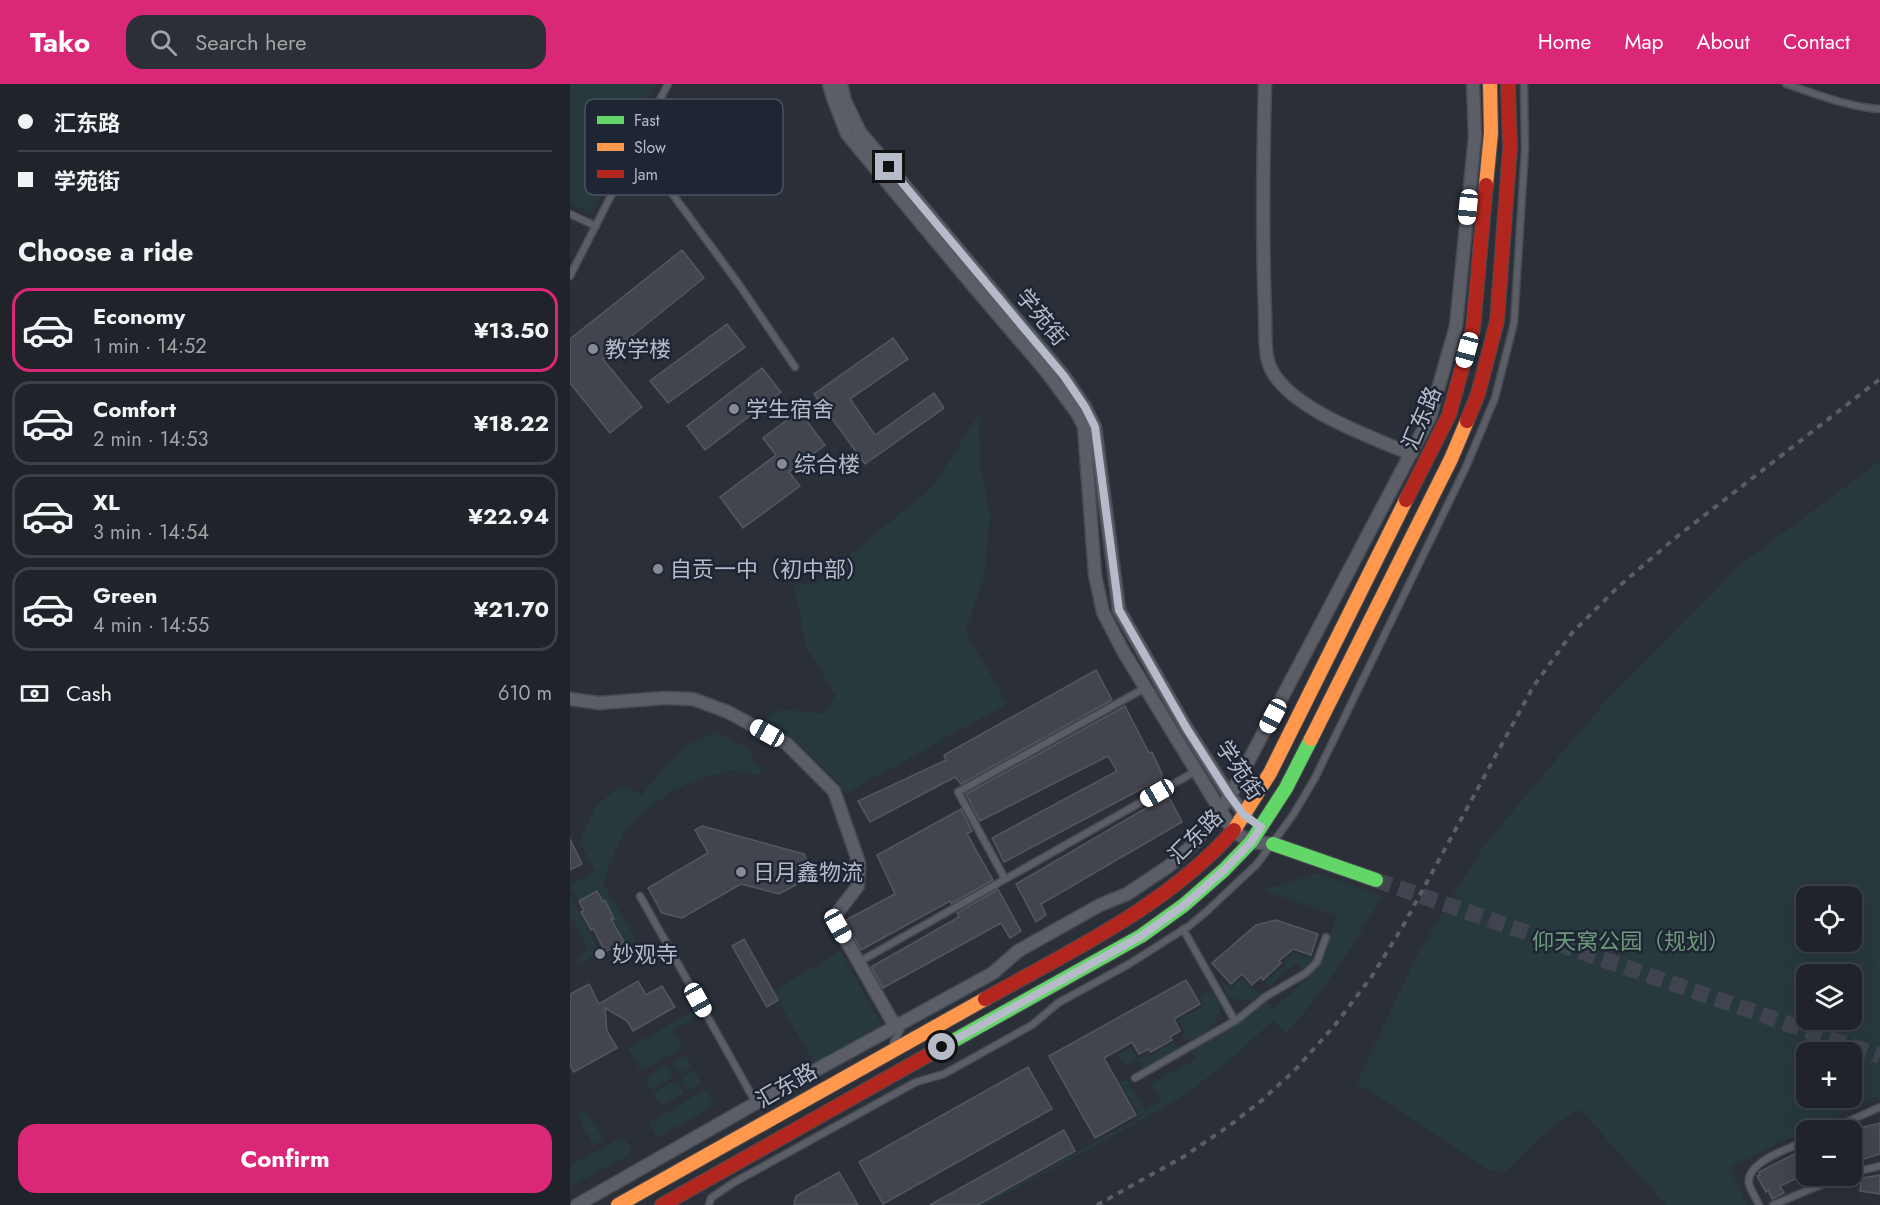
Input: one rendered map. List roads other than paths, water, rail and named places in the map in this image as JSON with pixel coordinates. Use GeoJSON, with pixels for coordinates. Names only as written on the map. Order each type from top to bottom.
{"type":"FeatureCollection","features":[{"type":"Feature","properties":{"kind":"main road","name":"汇东路"},"geometry":{"type":"LineString","coordinates":[[618,1205],[638,1200],[656,1184],[1132,916],[1207,857],[1233,831],[1270,773],[1449,415],[1473,329],[1491,133],[1490,84]]}},
{"type":"Feature","properties":{"kind":"main road","name":"汇东路"},"geometry":{"type":"LineString","coordinates":[[666,1204],[1139,940],[1224,870],[1251,842],[1297,767],[1451,459],[1479,394],[1497,321],[1510,147],[1508,84]]}},
{"type":"Feature","properties":{"kind":"main road"},"geometry":{"type":"LineString","coordinates":[[1273,844],[1376,880]]}},
{"type":"Feature","properties":{"kind":"main road"},"geometry":{"type":"LineString","coordinates":[[656,1184],[666,1204]]}},
{"type":"Feature","properties":{"kind":"street","name":"学苑街"},"geometry":{"type":"LineString","coordinates":[[830,84],[833,99],[848,134],[1045,370],[1077,413],[1084,427],[1095,575],[1103,612],[1122,651],[1233,831],[1251,842],[1273,844]]}},
{"type":"Feature","properties":{"kind":"street","name":"学苑街"},"geometry":{"type":"LineString","coordinates":[[841,84],[845,101],[860,132],[1064,376],[1085,407],[1095,427],[1100,456],[1119,610],[1187,729],[1230,796],[1244,815],[1261,827],[1273,844]]}},
{"type":"Feature","properties":{"kind":"street"},"geometry":{"type":"LineString","coordinates":[[1265,84],[1264,287],[1267,357],[1272,371],[1289,392],[1311,408],[1365,435],[1411,454]]}},
{"type":"Feature","properties":{"kind":"street"},"geometry":{"type":"LineString","coordinates":[[577,1205],[756,1103],[993,973],[1018,951],[1100,904],[1127,894],[1169,866],[1196,842],[1230,796],[1430,417],[1456,326],[1475,136],[1473,84]]}},
{"type":"Feature","properties":{"kind":"street"},"geometry":{"type":"LineString","coordinates":[[570,699],[598,703],[665,698],[693,699],[728,712],[787,744],[834,790],[859,863],[858,886],[837,913],[838,926],[900,1023]]}},
{"type":"Feature","properties":{"kind":"lane"},"geometry":{"type":"LineString","coordinates":[[660,99],[668,84]]}},
{"type":"Feature","properties":{"kind":"lane"},"geometry":{"type":"LineString","coordinates":[[710,1201],[733,1184],[916,1082],[944,1074],[1032,1025],[1058,1003],[1129,964],[1184,929],[1207,911],[1257,864],[1273,844],[1315,778],[1466,467],[1495,398],[1514,323],[1525,149],[1524,84]]}},
{"type":"Feature","properties":{"kind":"lane"},"geometry":{"type":"LineString","coordinates":[[1786,84],[1833,99],[1880,109]]}},
{"type":"Feature","properties":{"kind":"lane"},"geometry":{"type":"LineString","coordinates":[[570,276],[612,195]]}},
{"type":"Feature","properties":{"kind":"lane"},"geometry":{"type":"LineString","coordinates":[[673,195],[738,283],[795,367]]}},
{"type":"Feature","properties":{"kind":"lane"},"geometry":{"type":"LineString","coordinates":[[570,214],[596,226]]}},
{"type":"Feature","properties":{"kind":"lane"},"geometry":{"type":"LineString","coordinates":[[1005,879],[958,792],[1145,688]]}},
{"type":"Feature","properties":{"kind":"lane"},"geometry":{"type":"LineString","coordinates":[[859,962],[1196,771]]}},
{"type":"Feature","properties":{"kind":"lane"},"geometry":{"type":"LineString","coordinates":[[640,896],[756,1103]]}},
{"type":"Feature","properties":{"kind":"lane"},"geometry":{"type":"LineString","coordinates":[[1184,929],[1235,1021]]}},
{"type":"Feature","properties":{"kind":"lane"},"geometry":{"type":"LineString","coordinates":[[1135,1078],[1235,1021],[1265,997],[1305,973],[1314,966],[1320,956],[1326,937]]}},
{"type":"Feature","properties":{"kind":"lane"},"geometry":{"type":"LineString","coordinates":[[1129,964],[1133,954]]}},
{"type":"Feature","properties":{"kind":"lane"},"geometry":{"type":"LineString","coordinates":[[890,1051],[900,1023]]}},
{"type":"Feature","properties":{"kind":"lane"},"geometry":{"type":"LineString","coordinates":[[1851,1120],[1880,1107]]}},
{"type":"Feature","properties":{"kind":"lane"},"geometry":{"type":"LineString","coordinates":[[826,1126],[837,1126]]}},
{"type":"Feature","properties":{"kind":"lane"},"geometry":{"type":"LineString","coordinates":[[1759,1205],[1749,1183],[1752,1170],[1762,1162],[1796,1146]]}},
{"type":"Feature","properties":{"kind":"lane"},"geometry":{"type":"LineString","coordinates":[[1862,1170],[1880,1166]]}},
{"type":"Feature","properties":{"kind":"lane"},"geometry":{"type":"LineString","coordinates":[[1773,1205],[1818,1186]]}},
{"type":"Feature","properties":{"kind":"lane"},"geometry":{"type":"LineString","coordinates":[[710,1201],[714,1189]]}},
{"type":"Feature","properties":{"kind":"tunnel"},"geometry":{"type":"LineString","coordinates":[[1376,880],[1880,1056]]}},
{"type":"Feature","properties":{"kind":"railway"},"geometry":{"type":"LineString","coordinates":[[1097,1205],[1183,1157],[1229,1126],[1295,1070],[1335,1025],[1372,976],[1403,926],[1533,687],[1572,633],[1618,587],[1674,539],[1880,379]]}},
{"type":"Feature","properties":{"kind":"place","name":"教学楼"},"geometry":{"type":"Point","coordinates":[593,349]}},
{"type":"Feature","properties":{"kind":"place","name":"学生宿舍"},"geometry":{"type":"Point","coordinates":[734,409]}},
{"type":"Feature","properties":{"kind":"place","name":"综合楼"},"geometry":{"type":"Point","coordinates":[782,464]}},
{"type":"Feature","properties":{"kind":"place","name":"自贡一中（初中部）"},"geometry":{"type":"Point","coordinates":[658,569]}},
{"type":"Feature","properties":{"kind":"place","name":"日月鑫物流"},"geometry":{"type":"Point","coordinates":[741,872]}},
{"type":"Feature","properties":{"kind":"place","name":"妙观寺"},"geometry":{"type":"Point","coordinates":[600,954]}},
{"type":"Feature","properties":{"kind":"park label","name":"仰天窝公园（规划）"},"geometry":{"type":"Point","coordinates":[1631,941]}}]}
